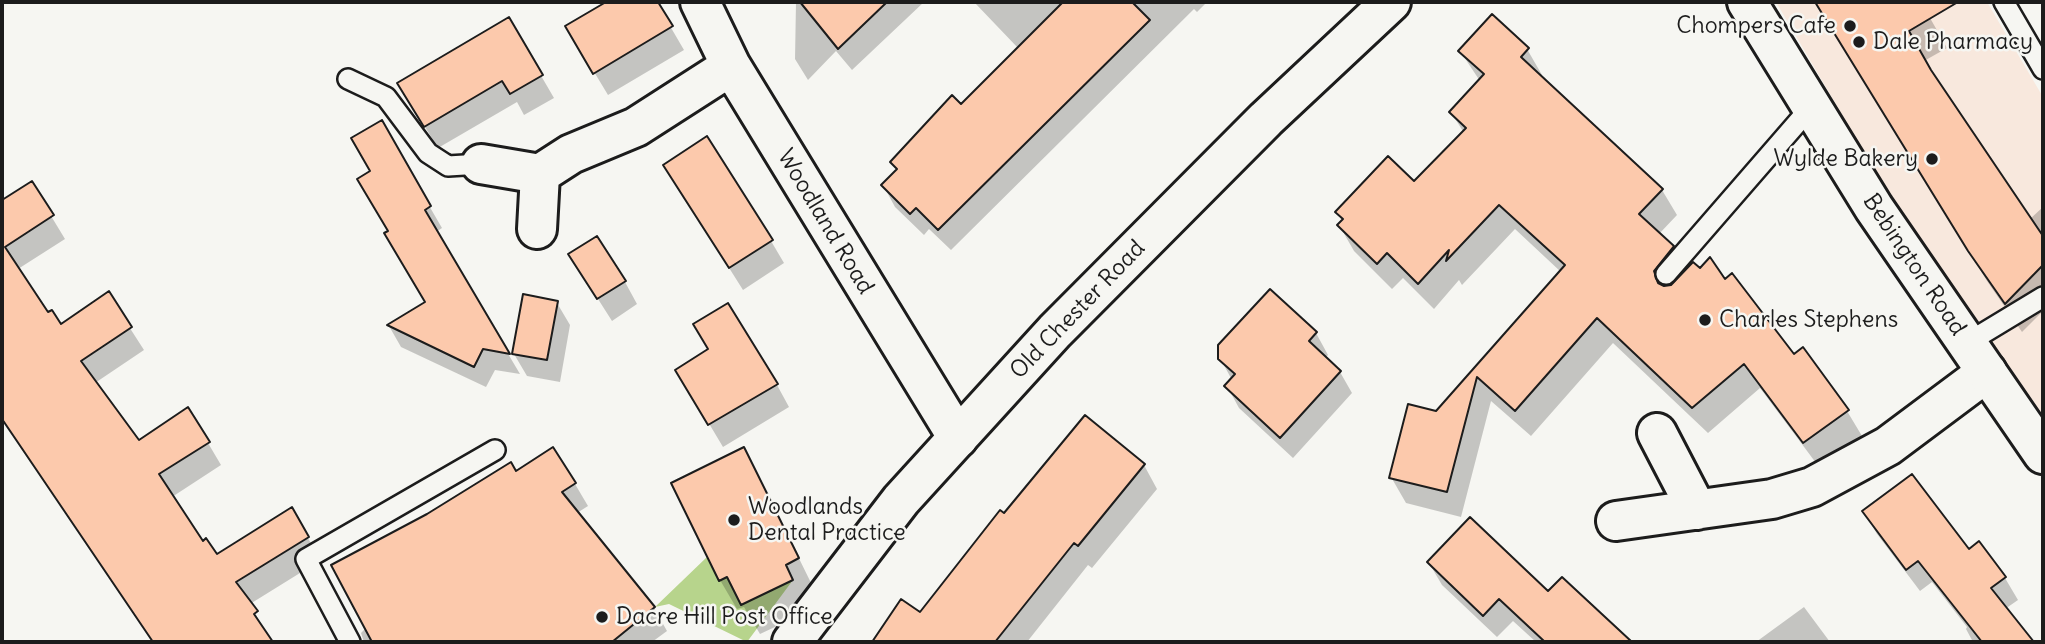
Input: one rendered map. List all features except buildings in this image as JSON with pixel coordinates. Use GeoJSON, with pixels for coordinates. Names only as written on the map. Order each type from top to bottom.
{"type":"FeatureCollection","features":[{"type":"Feature","properties":{"kind":"main road","name":"Woodland Road"},"geometry":{"type":"LineString","coordinates":[[700,2],[731,66],[958,438]]}},
{"type":"Feature","properties":{"kind":"main road","name":"Old Chester Road"},"geometry":{"type":"LineString","coordinates":[[792,642],[901,500],[1055,331],[1266,119],[1391,2]]}},
{"type":"Feature","properties":{"kind":"main road","name":"Bebington Road"},"geometry":{"type":"LineString","coordinates":[[1747,2],[1874,208],[2043,454]]}},
{"type":"Feature","properties":{"kind":"main road"},"geometry":{"type":"LineString","coordinates":[[481,164],[540,174],[571,154],[636,127],[731,66]]}},
{"type":"Feature","properties":{"kind":"main road"},"geometry":{"type":"LineString","coordinates":[[537,229],[540,174]]}},
{"type":"Feature","properties":{"kind":"main road"},"geometry":{"type":"LineString","coordinates":[[1616,521],[1772,499],[1812,487],[1888,446],[1977,358]]}},
{"type":"Feature","properties":{"kind":"main road"},"geometry":{"type":"LineString","coordinates":[[1657,433],[1698,510]]}},
{"type":"Feature","properties":{"kind":"lane"},"geometry":{"type":"LineString","coordinates":[[2004,2],[2043,68]]}},
{"type":"Feature","properties":{"kind":"lane"},"geometry":{"type":"LineString","coordinates":[[348,79],[386,97],[428,153],[448,166],[481,164]]}},
{"type":"Feature","properties":{"kind":"lane"},"geometry":{"type":"LineString","coordinates":[[1666,274],[1811,107]]}},
{"type":"Feature","properties":{"kind":"lane"},"geometry":{"type":"LineString","coordinates":[[1977,358],[2043,297]]}},
{"type":"Feature","properties":{"kind":"lane"},"geometry":{"type":"LineString","coordinates":[[350,642],[306,559],[495,450]]}},
{"type":"Feature","properties":{"kind":"shaded area"},"geometry":{"type":"Polygon","coordinates":[[[1776,2],[1987,2],[2043,97],[2043,429],[1907,226],[1776,2]]]}},
{"type":"Feature","properties":{"kind":"green space"},"geometry":{"type":"Polygon","coordinates":[[[707,557],[719,580],[727,577],[741,605],[793,580],[747,642],[669,604],[655,607],[707,557]]]}},
{"type":"Feature","properties":{"kind":"place","name":"Chompers Cafe"},"geometry":{"type":"Point","coordinates":[1850,26]}},
{"type":"Feature","properties":{"kind":"place","name":"Dale Pharmacy"},"geometry":{"type":"Point","coordinates":[1859,42]}},
{"type":"Feature","properties":{"kind":"place","name":"Wylde Bakery"},"geometry":{"type":"Point","coordinates":[1932,159]}},
{"type":"Feature","properties":{"kind":"place","name":"Charles Stephens"},"geometry":{"type":"Point","coordinates":[1705,320]}},
{"type":"Feature","properties":{"kind":"place","name":"Woodlands Dental Practice"},"geometry":{"type":"Point","coordinates":[734,520]}},
{"type":"Feature","properties":{"kind":"place","name":"Dacre Hill Post Office"},"geometry":{"type":"Point","coordinates":[602,617]}}]}
